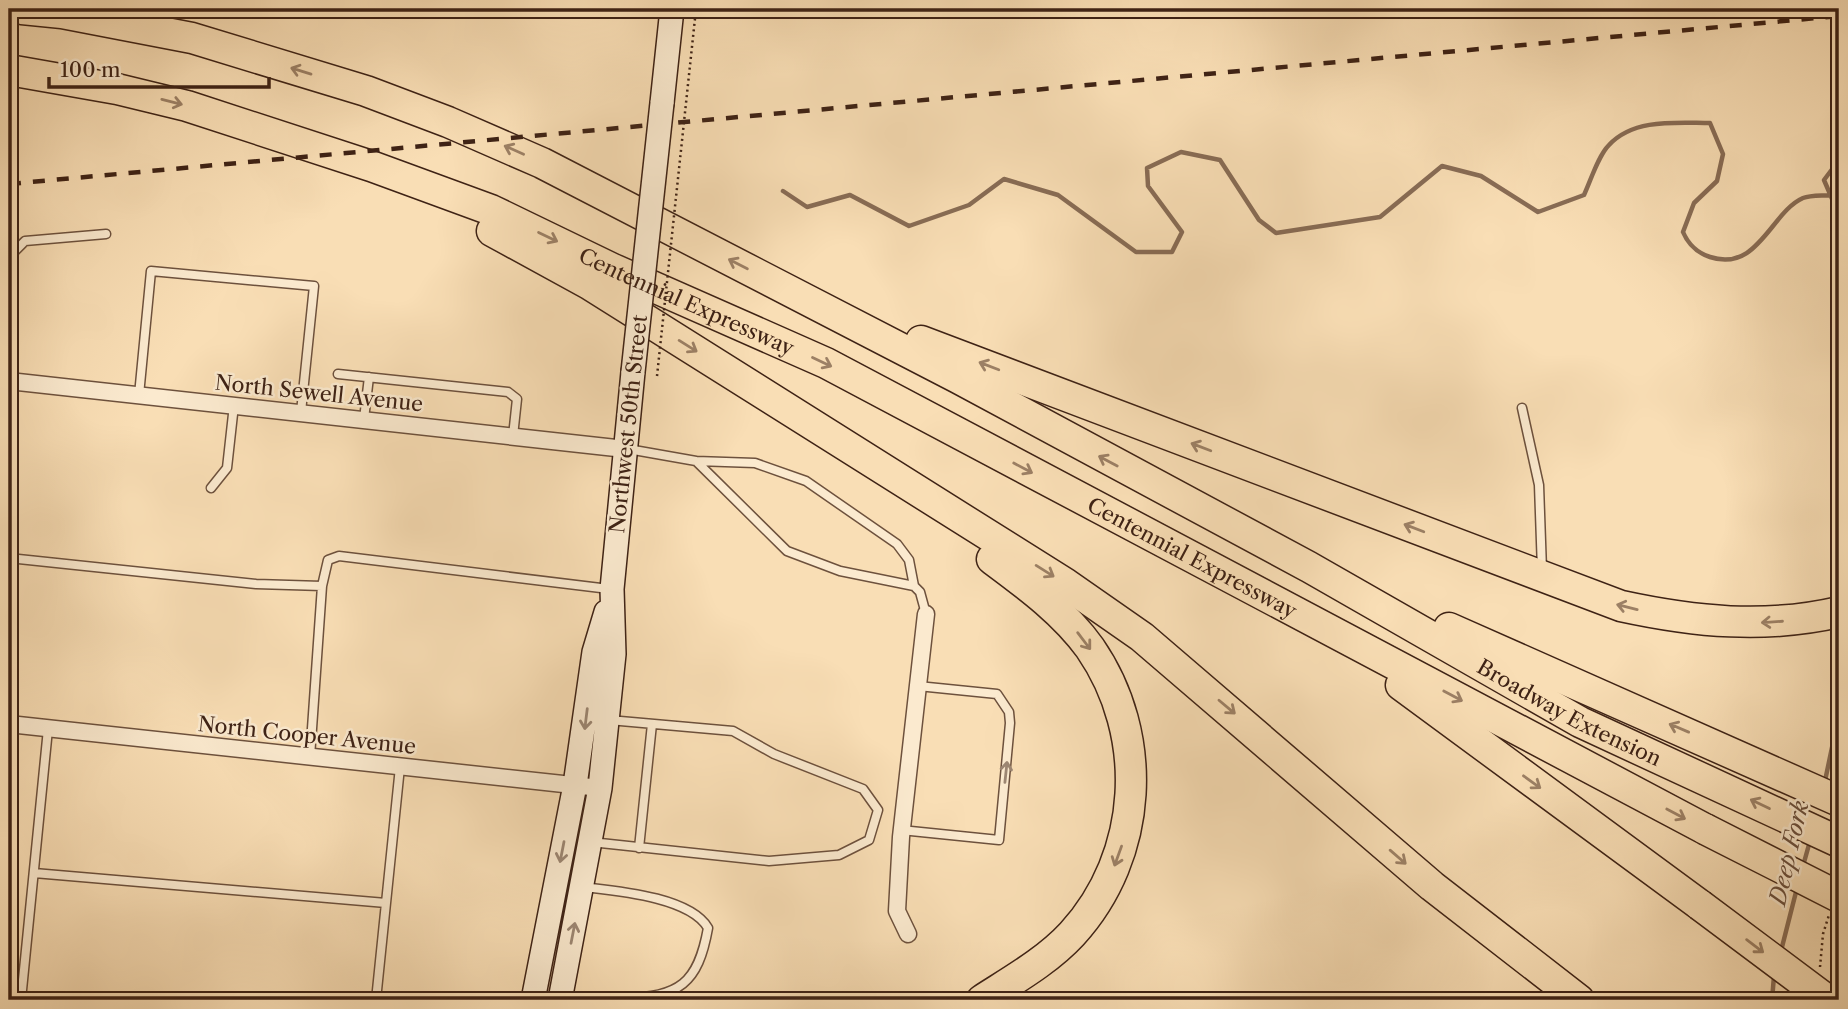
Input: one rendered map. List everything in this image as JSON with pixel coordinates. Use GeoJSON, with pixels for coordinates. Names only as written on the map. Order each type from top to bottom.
{"type":"FeatureCollection","features":[{"type":"Feature","properties":{"kind":"highway"},"geometry":{"type":"LineString","coordinates":[[22,9],[62,13],[192,38],[366,91],[448,122],[542,163],[799,295],[1309,568],[1742,755],[1839,801]]}},
{"type":"Feature","properties":{"kind":"highway","name":"Centennial Expressway"},"geometry":{"type":"LineString","coordinates":[[9,70],[187,106],[371,166],[491,210],[613,269],[826,363],[1328,630]]}},
{"type":"Feature","properties":{"kind":"highway"},"geometry":{"type":"LineString","coordinates":[[371,166],[589,284],[1066,584],[1142,637],[1432,886],[1579,1000]]}},
{"type":"Feature","properties":{"kind":"highway"},"geometry":{"type":"LineString","coordinates":[[799,295],[1621,606],[1694,620],[1773,622],[1839,612]]}},
{"type":"Feature","properties":{"kind":"highway"},"geometry":{"type":"LineString","coordinates":[[800,417],[1025,583],[1057,611],[1089,648],[1110,683],[1121,711],[1131,756],[1131,794],[1123,841],[1107,883],[1094,906],[1070,936],[1041,961],[982,1000]]}},
{"type":"Feature","properties":{"kind":"highway","name":"Broadway Extension"},"geometry":{"type":"LineString","coordinates":[[1309,568],[1580,722],[1839,842]]}},
{"type":"Feature","properties":{"kind":"highway"},"geometry":{"type":"LineString","coordinates":[[1328,630],[1827,1000]]}},
{"type":"Feature","properties":{"kind":"highway","name":"Broadway Extension"},"geometry":{"type":"LineString","coordinates":[[1328,630],[1705,829],[1835,903]]}},
{"type":"Feature","properties":{"kind":"main road","name":"Northwest 50th Street"},"geometry":{"type":"LineString","coordinates":[[561,999],[592,842],[608,720],[614,654],[612,589],[672,9]]}},
{"type":"Feature","properties":{"kind":"main road","name":"Northwest 50th Street"},"geometry":{"type":"LineString","coordinates":[[533,1000],[575,785],[594,652],[612,589]]}},
{"type":"Feature","properties":{"kind":"street","name":"North Sewell Avenue"},"geometry":{"type":"LineString","coordinates":[[9,381],[625,449]]}},
{"type":"Feature","properties":{"kind":"street"},"geometry":{"type":"LineString","coordinates":[[908,934],[897,911],[901,830],[926,614]]}},
{"type":"Feature","properties":{"kind":"street","name":"North Cooper Avenue"},"geometry":{"type":"LineString","coordinates":[[9,724],[600,788]]}},
{"type":"Feature","properties":{"kind":"lane"},"geometry":{"type":"LineString","coordinates":[[9,281],[10,255],[25,241],[106,233]]}},
{"type":"Feature","properties":{"kind":"lane"},"geometry":{"type":"LineString","coordinates":[[139,395],[151,271],[314,286],[300,412]]}},
{"type":"Feature","properties":{"kind":"lane"},"geometry":{"type":"LineString","coordinates":[[338,374],[508,392],[517,399],[513,436]]}},
{"type":"Feature","properties":{"kind":"lane"},"geometry":{"type":"LineString","coordinates":[[364,419],[369,377]]}},
{"type":"Feature","properties":{"kind":"lane"},"geometry":{"type":"LineString","coordinates":[[211,488],[227,468],[234,405]]}},
{"type":"Feature","properties":{"kind":"lane"},"geometry":{"type":"LineString","coordinates":[[1522,408],[1539,485],[1542,576]]}},
{"type":"Feature","properties":{"kind":"lane"},"geometry":{"type":"LineString","coordinates":[[625,449],[696,461],[755,463],[806,481],[897,544],[909,560],[914,586]]}},
{"type":"Feature","properties":{"kind":"lane"},"geometry":{"type":"LineString","coordinates":[[696,461],[787,551],[841,571],[914,586],[920,592],[926,614]]}},
{"type":"Feature","properties":{"kind":"lane"},"geometry":{"type":"LineString","coordinates":[[310,757],[322,586],[328,560],[339,556],[612,589]]}},
{"type":"Feature","properties":{"kind":"lane"},"geometry":{"type":"LineString","coordinates":[[9,558],[256,584],[322,586]]}},
{"type":"Feature","properties":{"kind":"lane"},"geometry":{"type":"LineString","coordinates":[[901,830],[999,840],[1009,712],[997,694],[918,686]]}},
{"type":"Feature","properties":{"kind":"lane"},"geometry":{"type":"LineString","coordinates":[[592,842],[769,861],[839,855],[869,840],[878,810],[863,789],[774,754],[751,738],[733,732],[608,720]]}},
{"type":"Feature","properties":{"kind":"lane"},"geometry":{"type":"LineString","coordinates":[[639,848],[652,724]]}},
{"type":"Feature","properties":{"kind":"lane"},"geometry":{"type":"LineString","coordinates":[[21,1000],[48,729]]}},
{"type":"Feature","properties":{"kind":"lane"},"geometry":{"type":"LineString","coordinates":[[376,1000],[400,766]]}},
{"type":"Feature","properties":{"kind":"lane"},"geometry":{"type":"LineString","coordinates":[[34,873],[386,903]]}},
{"type":"Feature","properties":{"kind":"lane"},"geometry":{"type":"LineString","coordinates":[[561,999],[643,997],[671,993],[689,978],[703,955],[708,928],[701,915],[675,904],[583,887]]}},
{"type":"Feature","properties":{"kind":"path","name":"Northwest 50th Street"},"geometry":{"type":"LineString","coordinates":[[657,376],[696,9]]}},
{"type":"Feature","properties":{"kind":"path"},"geometry":{"type":"LineString","coordinates":[[1819,970],[1823,934],[1835,903]]}},
{"type":"Feature","properties":{"kind":"waterway"},"geometry":{"type":"LineString","coordinates":[[783,191],[807,207],[850,195],[909,226],[969,205],[1004,179],[1058,195],[1136,252],[1172,252],[1182,232],[1148,186],[1147,168],[1181,152],[1220,160],[1259,220],[1276,233],[1380,217],[1442,166],[1481,176],[1538,212],[1584,195],[1601,155],[1619,136],[1643,126],[1656,124],[1710,123],[1723,154],[1717,181],[1694,203],[1683,232],[1691,244],[1706,255],[1726,260],[1740,256],[1752,249],[1792,205],[1806,197],[1831,195]]}},
{"type":"Feature","properties":{"kind":"waterway","name":"Deep Fork"},"geometry":{"type":"LineString","coordinates":[[1839,160],[1824,180],[1839,215]]}},
{"type":"Feature","properties":{"kind":"waterway","name":"Deep Fork"},"geometry":{"type":"LineString","coordinates":[[1825,781],[1839,714]]}},
{"type":"Feature","properties":{"kind":"waterway","name":"Deep Fork"},"geometry":{"type":"LineString","coordinates":[[1803,866],[1810,841]]}},
{"type":"Feature","properties":{"kind":"waterway","name":"Deep Fork"},"geometry":{"type":"LineString","coordinates":[[1781,951],[1797,888]]}},
{"type":"Feature","properties":{"kind":"waterway","name":"Deep Fork"},"geometry":{"type":"LineString","coordinates":[[1772,1000],[1774,976]]}},
{"type":"Feature","properties":{"kind":"railway"},"geometry":{"type":"LineString","coordinates":[[9,184],[1839,16]]}}]}
